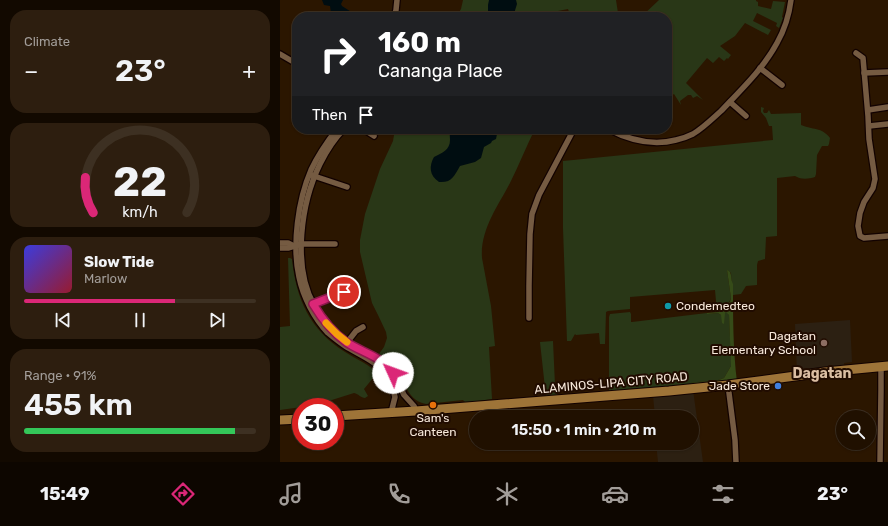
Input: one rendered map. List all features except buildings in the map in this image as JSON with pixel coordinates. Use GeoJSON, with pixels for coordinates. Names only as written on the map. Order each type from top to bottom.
{"type":"FeatureCollection","features":[{"type":"Feature","properties":{"kind":"main road","name":"ALAMINOS-LIPA CITY ROAD"},"geometry":{"type":"LineString","coordinates":[[344,416],[669,392],[825,372],[884,367]]}},
{"type":"Feature","properties":{"kind":"main road"},"geometry":{"type":"LineString","coordinates":[[280,420],[292,419]]}},
{"type":"Feature","properties":{"kind":"street"},"geometry":{"type":"LineString","coordinates":[[395,12],[397,0]]}},
{"type":"Feature","properties":{"kind":"street"},"geometry":{"type":"LineString","coordinates":[[618,134],[644,142],[654,143],[676,140],[693,134],[702,128],[730,102],[760,68],[774,49],[783,33],[788,18],[791,0]]}},
{"type":"Feature","properties":{"kind":"street"},"geometry":{"type":"LineString","coordinates":[[856,53],[863,58],[869,139],[876,179],[873,188],[864,202],[860,212],[858,232],[860,236],[864,238],[888,236]]}},
{"type":"Feature","properties":{"kind":"street"},"geometry":{"type":"LineString","coordinates":[[280,54],[292,61]]}},
{"type":"Feature","properties":{"kind":"street"},"geometry":{"type":"LineString","coordinates":[[760,68],[782,86]]}},
{"type":"Feature","properties":{"kind":"street"},"geometry":{"type":"LineString","coordinates":[[864,73],[888,72]]}},
{"type":"Feature","properties":{"kind":"street"},"geometry":{"type":"LineString","coordinates":[[730,102],[746,116]]}},
{"type":"Feature","properties":{"kind":"street"},"geometry":{"type":"LineString","coordinates":[[868,110],[888,107]]}},
{"type":"Feature","properties":{"kind":"street"},"geometry":{"type":"LineString","coordinates":[[869,126],[888,124]]}},
{"type":"Feature","properties":{"kind":"street"},"geometry":{"type":"LineString","coordinates":[[334,134],[322,151],[312,175],[297,245],[311,305],[346,344],[383,370],[394,393],[391,413]]}},
{"type":"Feature","properties":{"kind":"street"},"geometry":{"type":"LineString","coordinates":[[312,175],[324,155],[340,134]]}},
{"type":"Feature","properties":{"kind":"street"},"geometry":{"type":"LineString","coordinates":[[529,318],[528,286],[532,214],[539,195],[571,134]]}},
{"type":"Feature","properties":{"kind":"street"},"geometry":{"type":"LineString","coordinates":[[312,175],[347,187]]}},
{"type":"Feature","properties":{"kind":"street"},"geometry":{"type":"LineString","coordinates":[[280,243],[297,245],[335,244]]}},
{"type":"Feature","properties":{"kind":"street"},"geometry":{"type":"LineString","coordinates":[[280,248],[288,248],[297,245]]}},
{"type":"Feature","properties":{"kind":"street"},"geometry":{"type":"LineString","coordinates":[[311,305],[344,292]]}},
{"type":"Feature","properties":{"kind":"street"},"geometry":{"type":"LineString","coordinates":[[346,344],[356,332],[363,327]]}},
{"type":"Feature","properties":{"kind":"street"},"geometry":{"type":"LineString","coordinates":[[346,344],[381,360],[389,367],[404,395],[414,406],[416,411]]}},
{"type":"Feature","properties":{"kind":"street"},"geometry":{"type":"LineString","coordinates":[[880,462],[881,390],[884,367]]}},
{"type":"Feature","properties":{"kind":"street"},"geometry":{"type":"LineString","coordinates":[[389,380],[395,377]]}},
{"type":"Feature","properties":{"kind":"street"},"geometry":{"type":"LineString","coordinates":[[728,385],[735,440],[736,462]]}},
{"type":"Feature","properties":{"kind":"shaded area"},"geometry":{"type":"Polygon","coordinates":[[[322,0],[343,0],[341,4],[342,6],[351,12],[331,12],[330,6],[324,5],[322,0]]]}},
{"type":"Feature","properties":{"kind":"shaded area"},"geometry":{"type":"Polygon","coordinates":[[[489,0],[516,0],[517,4],[515,12],[488,12],[489,0]]]}},
{"type":"Feature","properties":{"kind":"shaded area"},"geometry":{"type":"Polygon","coordinates":[[[450,134],[497,134],[496,139],[484,147],[481,158],[475,162],[460,166],[450,180],[439,182],[433,176],[431,164],[434,157],[447,149],[450,134]]]}},
{"type":"Feature","properties":{"kind":"shaded area","name":"Dagatan Elementary School"},"geometry":{"type":"Polygon","coordinates":[[[850,320],[852,362],[844,363],[845,368],[797,374],[795,324],[850,320]]]}},
{"type":"Feature","properties":{"kind":"shaded area"},"geometry":{"type":"Polygon","coordinates":[[[693,390],[696,410],[654,410],[653,395],[693,390]]]}},
{"type":"Feature","properties":{"kind":"shaded area"},"geometry":{"type":"Polygon","coordinates":[[[699,433],[703,462],[658,462],[657,450],[699,450],[699,433]]]}},
{"type":"Feature","properties":{"kind":"green space"},"geometry":{"type":"Polygon","coordinates":[[[463,0],[616,0],[618,12],[569,12],[568,9],[553,12],[459,12],[463,0]]]}},
{"type":"Feature","properties":{"kind":"green space"},"geometry":{"type":"Polygon","coordinates":[[[659,0],[756,0],[758,2],[758,6],[771,9],[773,1],[785,2],[783,18],[779,28],[776,26],[777,23],[757,13],[753,21],[771,30],[768,35],[745,23],[735,36],[720,46],[731,55],[728,59],[727,58],[724,61],[719,57],[713,63],[707,58],[686,83],[703,100],[697,96],[693,98],[691,95],[688,95],[680,101],[681,105],[674,94],[672,95],[672,12],[646,12],[659,0]]]}},
{"type":"Feature","properties":{"kind":"green space"},"geometry":{"type":"Polygon","coordinates":[[[761,107],[764,108],[764,113],[767,113],[769,110],[771,114],[801,113],[801,125],[820,130],[827,134],[830,138],[828,146],[822,146],[817,155],[815,177],[805,179],[795,176],[777,178],[777,236],[766,237],[765,259],[758,261],[757,265],[757,285],[746,286],[741,294],[733,295],[731,273],[727,270],[731,298],[722,310],[717,312],[715,290],[630,297],[630,309],[606,312],[605,344],[600,344],[599,333],[575,334],[571,341],[567,341],[563,228],[563,161],[773,140],[772,126],[769,126],[766,118],[761,112],[761,107]]]}},
{"type":"Feature","properties":{"kind":"green space"},"geometry":{"type":"Polygon","coordinates":[[[394,134],[533,134],[510,183],[495,209],[487,228],[482,248],[482,258],[491,306],[495,346],[489,347],[492,399],[466,403],[463,400],[426,404],[419,402],[406,388],[395,365],[379,354],[384,347],[387,338],[386,332],[372,303],[360,252],[360,240],[365,214],[380,169],[393,141],[394,134]]]}},
{"type":"Feature","properties":{"kind":"green space"},"geometry":{"type":"Polygon","coordinates":[[[288,258],[292,259],[294,274],[301,300],[314,323],[333,343],[345,352],[368,365],[380,376],[373,378],[364,389],[368,396],[365,398],[354,393],[338,398],[292,398],[292,408],[280,410],[280,327],[290,326],[288,258]]]}},
{"type":"Feature","properties":{"kind":"green space"},"geometry":{"type":"Polygon","coordinates":[[[727,270],[731,274],[733,284],[733,321],[737,382],[691,385],[691,383],[720,380],[724,378],[731,366],[729,315],[726,312],[725,313],[724,324],[722,323],[721,315],[718,313],[707,314],[719,312],[730,302],[731,298],[727,270]]]}},
{"type":"Feature","properties":{"kind":"green space"},"geometry":{"type":"Polygon","coordinates":[[[726,311],[729,315],[731,366],[724,378],[720,380],[691,383],[691,385],[609,391],[610,314],[630,312],[632,322],[707,313],[718,313],[721,315],[726,311]]]}},
{"type":"Feature","properties":{"kind":"green space"},"geometry":{"type":"Polygon","coordinates":[[[553,341],[555,385],[558,396],[546,397],[540,342],[553,341]]]}},
{"type":"Feature","properties":{"kind":"slow traffic"},"geometry":{"type":"LineString","coordinates":[[326,323],[347,342]]}},
{"type":"Feature","properties":{"kind":"place","name":"Condemedteo"},"geometry":{"type":"Point","coordinates":[668,306]}},
{"type":"Feature","properties":{"kind":"place","name":"Dagatan Elementary School"},"geometry":{"type":"Point","coordinates":[824,343]}},
{"type":"Feature","properties":{"kind":"place","name":"Jade Store"},"geometry":{"type":"Point","coordinates":[778,386]}},
{"type":"Feature","properties":{"kind":"place","name":"Sam's Canteen"},"geometry":{"type":"Point","coordinates":[433,405]}},
{"type":"Feature","properties":{"kind":"district","name":"Dagatan"},"geometry":{"type":"Point","coordinates":[822,373]}},
{"type":"Feature","properties":{"kind":"route"},"geometry":{"type":"LineString","coordinates":[[344,292],[313,304],[325,322],[337,334],[353,346],[381,360],[393,373]]}}]}
